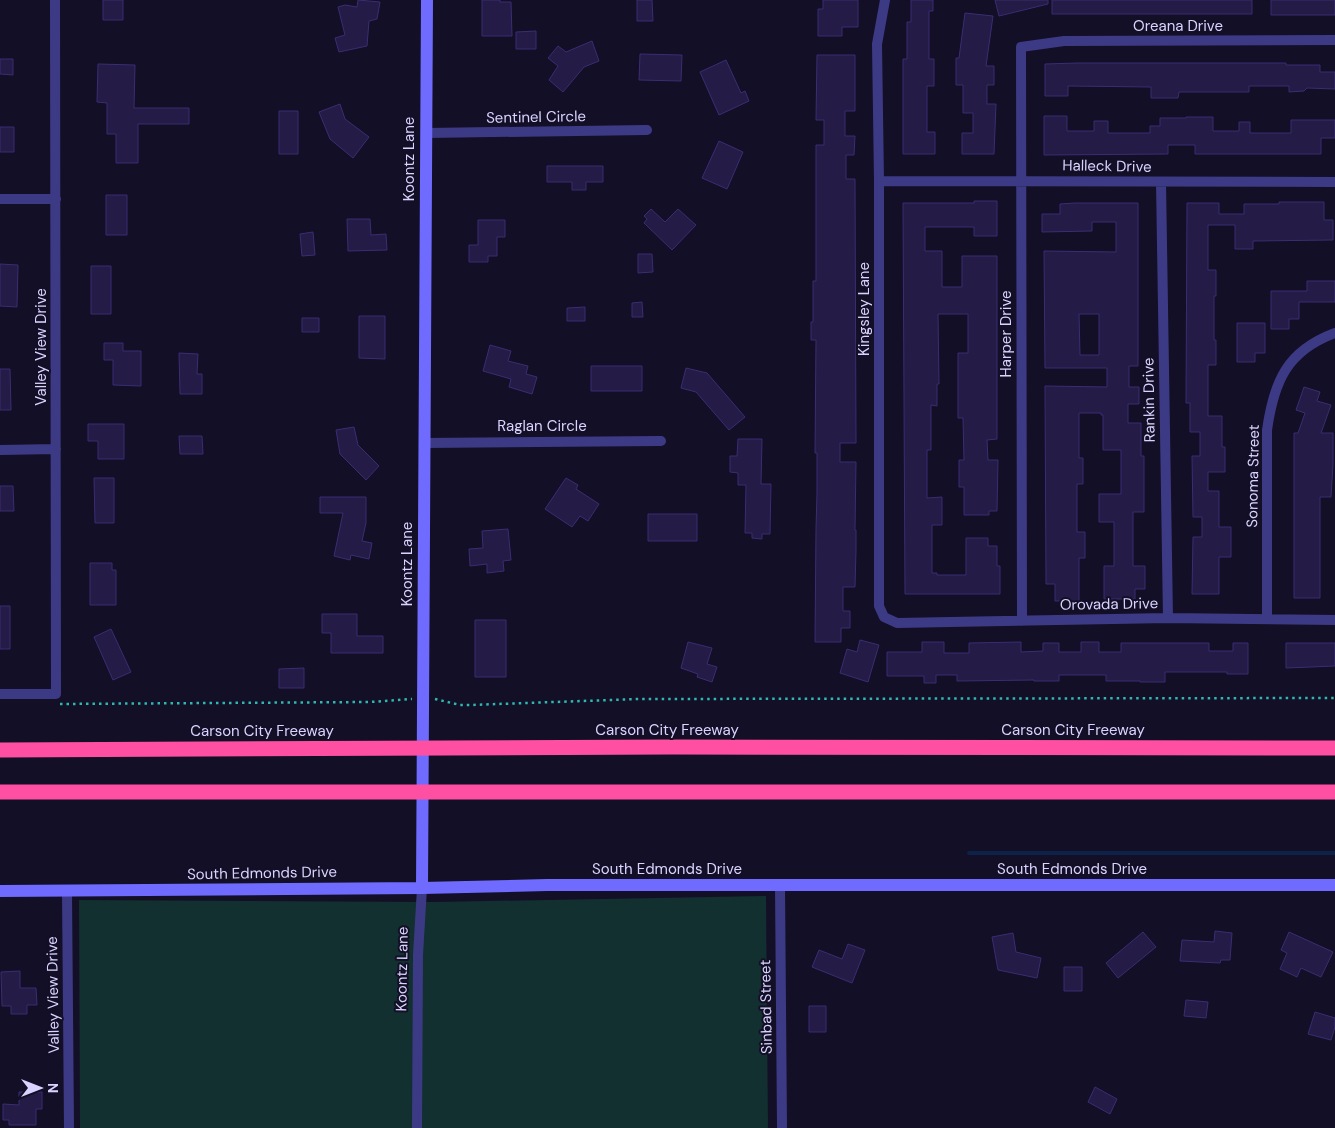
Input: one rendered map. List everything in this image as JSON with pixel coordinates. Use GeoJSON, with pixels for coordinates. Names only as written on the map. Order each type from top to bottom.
{"type":"FeatureCollection","features":[{"type":"Feature","properties":{"kind":"highway","name":"Carson City Freeway"},"geometry":{"type":"LineString","coordinates":[[0,750],[644,747],[1335,748]]}},
{"type":"Feature","properties":{"kind":"highway"},"geometry":{"type":"LineString","coordinates":[[0,792],[1335,792]]}},
{"type":"Feature","properties":{"kind":"street","name":"Valley View Drive"},"geometry":{"type":"LineString","coordinates":[[54,699],[56,449],[55,0]]}},
{"type":"Feature","properties":{"kind":"street","name":"Koontz Lane"},"geometry":{"type":"LineString","coordinates":[[417,1128],[418,955],[422,888],[427,0]]}},
{"type":"Feature","properties":{"kind":"street","name":"Kingsley Lane"},"geometry":{"type":"LineString","coordinates":[[884,617],[879,606],[880,181],[877,44],[886,0]]}},
{"type":"Feature","properties":{"kind":"street","name":"Oreana Drive"},"geometry":{"type":"LineString","coordinates":[[1021,47],[1064,41],[1335,40]]}},
{"type":"Feature","properties":{"kind":"street","name":"Harper Drive"},"geometry":{"type":"LineString","coordinates":[[1021,47],[1022,622]]}},
{"type":"Feature","properties":{"kind":"street","name":"Sentinel Circle"},"geometry":{"type":"LineString","coordinates":[[426,133],[647,130]]}},
{"type":"Feature","properties":{"kind":"street","name":"Halleck Drive"},"geometry":{"type":"LineString","coordinates":[[880,181],[1335,182]]}},
{"type":"Feature","properties":{"kind":"street","name":"Rankin Drive"},"geometry":{"type":"LineString","coordinates":[[1160,182],[1168,618]]}},
{"type":"Feature","properties":{"kind":"street"},"geometry":{"type":"LineString","coordinates":[[0,199],[56,199]]}},
{"type":"Feature","properties":{"kind":"street","name":"Sonoma Street"},"geometry":{"type":"LineString","coordinates":[[1267,619],[1267,430],[1270,414],[1277,385],[1290,362],[1317,339],[1335,333]]}},
{"type":"Feature","properties":{"kind":"street","name":"Raglan Circle"},"geometry":{"type":"LineString","coordinates":[[424,442],[661,441]]}},
{"type":"Feature","properties":{"kind":"street"},"geometry":{"type":"LineString","coordinates":[[0,450],[56,449]]}},
{"type":"Feature","properties":{"kind":"street","name":"Orovada Drive"},"geometry":{"type":"LineString","coordinates":[[884,617],[897,623],[1168,618],[1335,620]]}},
{"type":"Feature","properties":{"kind":"street"},"geometry":{"type":"LineString","coordinates":[[0,694],[54,699]]}},
{"type":"Feature","properties":{"kind":"street","name":"South Edmonds Drive"},"geometry":{"type":"LineString","coordinates":[[0,891],[67,892],[547,885],[1335,885]]}},
{"type":"Feature","properties":{"kind":"street","name":"Sinbad Street"},"geometry":{"type":"LineString","coordinates":[[780,886],[782,1128]]}},
{"type":"Feature","properties":{"kind":"street","name":"Valley View Drive"},"geometry":{"type":"LineString","coordinates":[[67,892],[70,1128]]}},
{"type":"Feature","properties":{"kind":"path"},"geometry":{"type":"LineString","coordinates":[[54,699],[422,702],[436,699],[460,705],[470,705],[648,699],[1335,698]]}},
{"type":"Feature","properties":{"kind":"green space"},"geometry":{"type":"Polygon","coordinates":[[[766,896],[768,1128],[80,1128],[79,900],[433,902],[766,896]]]}},
{"type":"Feature","properties":{"kind":"building"},"geometry":{"type":"Polygon","coordinates":[[[103,0],[123,0],[123,20],[103,20],[103,0]]]}},
{"type":"Feature","properties":{"kind":"building"},"geometry":{"type":"Polygon","coordinates":[[[358,0],[380,2],[377,19],[369,21],[367,46],[339,52],[335,38],[345,35],[338,7],[345,5],[357,7],[358,0]]]}},
{"type":"Feature","properties":{"kind":"building"},"geometry":{"type":"Polygon","coordinates":[[[482,0],[511,2],[512,36],[482,36],[482,0]]]}},
{"type":"Feature","properties":{"kind":"building"},"geometry":{"type":"Polygon","coordinates":[[[637,0],[652,0],[653,21],[637,21],[637,0]]]}},
{"type":"Feature","properties":{"kind":"building"},"geometry":{"type":"Polygon","coordinates":[[[823,0],[858,0],[858,27],[842,27],[842,36],[818,36],[818,9],[823,9],[823,0]]]}},
{"type":"Feature","properties":{"kind":"building"},"geometry":{"type":"Polygon","coordinates":[[[911,0],[933,0],[933,11],[929,11],[929,59],[934,59],[934,86],[927,86],[927,132],[935,132],[935,154],[903,154],[903,59],[907,59],[907,22],[911,22],[911,0]]]}},
{"type":"Feature","properties":{"kind":"building"},"geometry":{"type":"Polygon","coordinates":[[[995,0],[1048,0],[1048,4],[999,16],[995,0]]]}},
{"type":"Feature","properties":{"kind":"building"},"geometry":{"type":"Polygon","coordinates":[[[1052,0],[1252,0],[1252,14],[1052,14],[1052,0]]]}},
{"type":"Feature","properties":{"kind":"building"},"geometry":{"type":"Polygon","coordinates":[[[1271,0],[1335,0],[1335,15],[1271,15],[1271,0]]]}},
{"type":"Feature","properties":{"kind":"building"},"geometry":{"type":"Polygon","coordinates":[[[965,13],[993,16],[986,66],[994,66],[994,85],[987,85],[987,104],[996,104],[994,154],[962,154],[962,133],[973,133],[973,113],[963,113],[963,85],[956,85],[956,58],[959,58],[965,13]]]}},
{"type":"Feature","properties":{"kind":"building"},"geometry":{"type":"Polygon","coordinates":[[[536,31],[536,49],[516,49],[516,32],[536,31]]]}},
{"type":"Feature","properties":{"kind":"building"},"geometry":{"type":"Polygon","coordinates":[[[592,41],[599,61],[584,67],[563,92],[549,80],[558,66],[548,58],[558,46],[566,52],[592,41]]]}},
{"type":"Feature","properties":{"kind":"building"},"geometry":{"type":"Polygon","coordinates":[[[640,54],[682,55],[681,81],[639,80],[640,54]]]}},
{"type":"Feature","properties":{"kind":"building"},"geometry":{"type":"Polygon","coordinates":[[[817,55],[855,55],[855,111],[845,111],[845,136],[855,136],[854,155],[846,155],[846,179],[855,179],[856,443],[840,443],[840,462],[856,462],[856,550],[855,587],[843,587],[843,611],[850,611],[850,628],[841,628],[841,642],[815,642],[817,493],[817,453],[815,453],[816,340],[811,340],[811,322],[813,322],[813,281],[816,281],[816,145],[824,145],[824,120],[816,120],[817,55]]]}},
{"type":"Feature","properties":{"kind":"building"},"geometry":{"type":"Polygon","coordinates":[[[0,59],[13,59],[13,75],[0,74],[0,59]]]}},
{"type":"Feature","properties":{"kind":"building"},"geometry":{"type":"Polygon","coordinates":[[[726,60],[741,93],[745,91],[749,101],[719,115],[700,72],[726,60]]]}},
{"type":"Feature","properties":{"kind":"building"},"geometry":{"type":"Polygon","coordinates":[[[1286,63],[1286,65],[1320,65],[1320,72],[1335,72],[1335,89],[1307,88],[1304,91],[1289,92],[1289,86],[1249,86],[1249,92],[1179,92],[1178,98],[1151,98],[1151,87],[1068,86],[1068,96],[1045,96],[1045,64],[1286,63]]]}},
{"type":"Feature","properties":{"kind":"building"},"geometry":{"type":"Polygon","coordinates":[[[98,64],[135,65],[134,108],[189,108],[189,124],[138,124],[138,163],[116,163],[116,134],[107,134],[107,103],[97,102],[98,64]]]}},
{"type":"Feature","properties":{"kind":"building"},"geometry":{"type":"Polygon","coordinates":[[[340,104],[345,119],[369,137],[353,158],[330,139],[319,112],[340,104]]]}},
{"type":"Feature","properties":{"kind":"building"},"geometry":{"type":"Polygon","coordinates":[[[279,111],[298,111],[298,154],[279,154],[279,111]]]}},
{"type":"Feature","properties":{"kind":"building"},"geometry":{"type":"Polygon","coordinates":[[[1044,116],[1067,116],[1067,131],[1094,131],[1094,121],[1108,121],[1108,133],[1150,133],[1150,126],[1160,126],[1160,118],[1213,117],[1213,131],[1239,131],[1239,122],[1250,122],[1250,133],[1291,133],[1291,120],[1335,120],[1335,138],[1321,138],[1321,154],[1195,154],[1195,145],[1168,145],[1168,154],[1044,155],[1044,116]]]}},
{"type":"Feature","properties":{"kind":"building"},"geometry":{"type":"Polygon","coordinates":[[[0,127],[14,127],[14,152],[0,152],[0,127]]]}},
{"type":"Feature","properties":{"kind":"building"},"geometry":{"type":"Polygon","coordinates":[[[719,141],[743,152],[727,189],[702,178],[719,141]]]}},
{"type":"Feature","properties":{"kind":"building"},"geometry":{"type":"Polygon","coordinates":[[[547,166],[603,166],[603,182],[586,182],[586,190],[572,190],[572,182],[547,182],[547,166]]]}},
{"type":"Feature","properties":{"kind":"building"},"geometry":{"type":"Polygon","coordinates":[[[106,195],[127,195],[127,235],[106,235],[106,195]]]}},
{"type":"Feature","properties":{"kind":"building"},"geometry":{"type":"Polygon","coordinates":[[[974,201],[997,201],[997,236],[974,236],[974,227],[925,227],[925,251],[942,251],[942,287],[962,287],[962,256],[997,256],[997,439],[987,440],[988,460],[998,460],[997,511],[989,511],[989,515],[964,515],[964,487],[959,487],[959,460],[964,460],[963,418],[958,418],[958,353],[968,353],[968,314],[938,314],[939,384],[937,384],[937,406],[931,405],[931,450],[927,450],[927,498],[942,497],[942,525],[932,525],[932,573],[937,573],[937,575],[966,575],[966,538],[988,538],[988,546],[997,546],[997,566],[1000,566],[1000,594],[905,594],[903,203],[974,203],[974,201]]]}},
{"type":"Feature","properties":{"kind":"building"},"geometry":{"type":"Polygon","coordinates":[[[1279,202],[1324,202],[1324,220],[1333,220],[1333,240],[1253,241],[1253,249],[1235,249],[1235,225],[1208,225],[1208,270],[1216,270],[1214,340],[1216,340],[1216,365],[1208,365],[1208,416],[1222,416],[1222,447],[1225,447],[1225,472],[1208,472],[1208,491],[1219,491],[1219,527],[1231,527],[1231,557],[1219,557],[1219,594],[1192,594],[1193,537],[1202,537],[1202,517],[1193,517],[1192,456],[1200,456],[1200,432],[1190,432],[1190,403],[1186,403],[1187,203],[1219,203],[1219,214],[1244,214],[1244,204],[1279,204],[1279,202]]]}},
{"type":"Feature","properties":{"kind":"building"},"geometry":{"type":"Polygon","coordinates":[[[1138,203],[1138,366],[1129,366],[1129,387],[1139,387],[1139,404],[1128,404],[1128,423],[1141,423],[1141,456],[1144,456],[1144,512],[1133,512],[1133,566],[1145,566],[1145,589],[1135,589],[1135,599],[1104,599],[1104,566],[1114,566],[1114,522],[1099,522],[1099,494],[1121,494],[1121,450],[1103,450],[1103,415],[1101,413],[1079,413],[1079,458],[1083,458],[1083,484],[1077,484],[1077,532],[1085,532],[1085,558],[1079,558],[1079,601],[1055,601],[1055,584],[1046,584],[1045,386],[1107,387],[1107,368],[1045,368],[1044,251],[1116,252],[1116,222],[1092,222],[1092,231],[1042,232],[1042,214],[1060,214],[1060,204],[1138,203]],[[1079,314],[1080,355],[1099,355],[1099,314],[1079,314]]]}},
{"type":"Feature","properties":{"kind":"building"},"geometry":{"type":"Polygon","coordinates":[[[651,209],[665,222],[678,209],[696,225],[672,250],[644,223],[647,219],[644,216],[651,209]]]}},
{"type":"Feature","properties":{"kind":"building"},"geometry":{"type":"Polygon","coordinates":[[[347,219],[370,219],[371,235],[386,234],[387,250],[348,251],[347,219]]]}},
{"type":"Feature","properties":{"kind":"building"},"geometry":{"type":"Polygon","coordinates":[[[478,220],[505,220],[505,237],[497,237],[497,256],[488,256],[488,262],[469,262],[469,245],[478,245],[478,220]]]}},
{"type":"Feature","properties":{"kind":"building"},"geometry":{"type":"Polygon","coordinates":[[[313,232],[315,255],[302,256],[300,234],[313,232]]]}},
{"type":"Feature","properties":{"kind":"building"},"geometry":{"type":"Polygon","coordinates":[[[638,254],[652,254],[653,272],[638,273],[638,254]]]}},
{"type":"Feature","properties":{"kind":"building"},"geometry":{"type":"Polygon","coordinates":[[[0,264],[18,265],[17,307],[0,306],[0,264]]]}},
{"type":"Feature","properties":{"kind":"building"},"geometry":{"type":"Polygon","coordinates":[[[91,266],[111,266],[111,314],[91,314],[91,266]]]}},
{"type":"Feature","properties":{"kind":"building"},"geometry":{"type":"Polygon","coordinates":[[[1307,281],[1335,281],[1335,302],[1299,302],[1299,319],[1289,319],[1289,329],[1271,329],[1271,291],[1307,291],[1307,281]]]}},
{"type":"Feature","properties":{"kind":"building"},"geometry":{"type":"Polygon","coordinates":[[[642,302],[643,317],[632,317],[632,303],[642,302]]]}},
{"type":"Feature","properties":{"kind":"building"},"geometry":{"type":"Polygon","coordinates":[[[585,307],[585,321],[567,321],[567,308],[585,307]]]}},
{"type":"Feature","properties":{"kind":"building"},"geometry":{"type":"Polygon","coordinates":[[[359,316],[385,316],[385,359],[359,358],[359,316]]]}},
{"type":"Feature","properties":{"kind":"building"},"geometry":{"type":"Polygon","coordinates":[[[302,318],[319,318],[319,332],[302,332],[302,318]]]}},
{"type":"Feature","properties":{"kind":"building"},"geometry":{"type":"Polygon","coordinates":[[[1237,323],[1265,323],[1265,353],[1255,353],[1255,362],[1237,362],[1237,323]]]}},
{"type":"Feature","properties":{"kind":"building"},"geometry":{"type":"Polygon","coordinates":[[[104,343],[123,343],[123,351],[141,351],[141,386],[113,385],[113,360],[104,360],[104,343]]]}},
{"type":"Feature","properties":{"kind":"building"},"geometry":{"type":"Polygon","coordinates":[[[490,345],[511,351],[508,361],[528,366],[526,374],[537,377],[532,394],[509,387],[511,379],[483,371],[490,345]]]}},
{"type":"Feature","properties":{"kind":"building"},"geometry":{"type":"Polygon","coordinates":[[[179,353],[198,354],[197,374],[202,374],[202,394],[180,394],[179,353]]]}},
{"type":"Feature","properties":{"kind":"building"},"geometry":{"type":"Polygon","coordinates":[[[591,366],[642,366],[642,391],[591,391],[591,366]]]}},
{"type":"Feature","properties":{"kind":"building"},"geometry":{"type":"Polygon","coordinates":[[[686,368],[707,373],[745,417],[729,430],[696,392],[681,388],[686,368]]]}},
{"type":"Feature","properties":{"kind":"building"},"geometry":{"type":"Polygon","coordinates":[[[0,369],[10,369],[11,410],[0,410],[0,369]]]}},
{"type":"Feature","properties":{"kind":"building"},"geometry":{"type":"Polygon","coordinates":[[[1304,387],[1320,392],[1317,401],[1331,405],[1321,433],[1333,433],[1333,464],[1331,497],[1320,497],[1320,598],[1294,598],[1294,433],[1298,433],[1305,413],[1296,410],[1304,387]]]}},
{"type":"Feature","properties":{"kind":"building"},"geometry":{"type":"Polygon","coordinates":[[[88,424],[124,424],[124,459],[98,459],[98,441],[88,441],[88,424]]]}},
{"type":"Feature","properties":{"kind":"building"},"geometry":{"type":"Polygon","coordinates":[[[354,427],[358,445],[379,466],[366,480],[340,454],[336,430],[354,427]]]}},
{"type":"Feature","properties":{"kind":"building"},"geometry":{"type":"Polygon","coordinates":[[[179,436],[202,436],[203,454],[180,454],[179,436]]]}},
{"type":"Feature","properties":{"kind":"building"},"geometry":{"type":"Polygon","coordinates":[[[738,439],[762,439],[761,484],[771,484],[770,534],[762,534],[762,539],[752,538],[752,533],[745,533],[746,485],[738,485],[738,473],[730,472],[730,456],[737,456],[738,439]]]}},
{"type":"Feature","properties":{"kind":"building"},"geometry":{"type":"Polygon","coordinates":[[[94,478],[114,478],[114,523],[95,523],[94,478]]]}},
{"type":"Feature","properties":{"kind":"building"},"geometry":{"type":"Polygon","coordinates":[[[566,478],[578,485],[576,489],[599,504],[588,521],[580,516],[572,527],[545,509],[566,478]]]}},
{"type":"Feature","properties":{"kind":"building"},"geometry":{"type":"Polygon","coordinates":[[[0,486],[13,486],[14,511],[0,511],[0,486]]]}},
{"type":"Feature","properties":{"kind":"building"},"geometry":{"type":"Polygon","coordinates":[[[320,497],[366,497],[366,523],[362,541],[372,543],[369,559],[351,555],[350,560],[334,556],[343,513],[320,513],[320,497]]]}},
{"type":"Feature","properties":{"kind":"building"},"geometry":{"type":"Polygon","coordinates":[[[648,514],[697,514],[697,541],[648,541],[648,514]]]}},
{"type":"Feature","properties":{"kind":"building"},"geometry":{"type":"Polygon","coordinates":[[[508,529],[511,560],[503,561],[504,571],[487,573],[487,564],[470,566],[469,549],[483,548],[482,531],[508,529]]]}},
{"type":"Feature","properties":{"kind":"building"},"geometry":{"type":"Polygon","coordinates":[[[90,563],[112,563],[112,570],[116,570],[116,605],[90,605],[90,563]]]}},
{"type":"Feature","properties":{"kind":"building"},"geometry":{"type":"Polygon","coordinates":[[[0,606],[10,606],[10,649],[0,649],[0,606]]]}},
{"type":"Feature","properties":{"kind":"building"},"geometry":{"type":"Polygon","coordinates":[[[322,614],[357,614],[357,636],[383,636],[383,653],[331,653],[331,633],[322,633],[322,614]]]}},
{"type":"Feature","properties":{"kind":"building"},"geometry":{"type":"Polygon","coordinates":[[[475,620],[506,620],[506,677],[475,677],[475,620]]]}},
{"type":"Feature","properties":{"kind":"building"},"geometry":{"type":"Polygon","coordinates":[[[111,629],[131,672],[113,680],[94,637],[111,629]]]}},
{"type":"Feature","properties":{"kind":"building"},"geometry":{"type":"Polygon","coordinates":[[[860,640],[879,645],[868,682],[840,673],[847,649],[857,652],[860,640]]]}},
{"type":"Feature","properties":{"kind":"building"},"geometry":{"type":"Polygon","coordinates":[[[688,642],[712,648],[707,664],[717,667],[712,682],[697,677],[698,674],[681,668],[688,642]]]}},
{"type":"Feature","properties":{"kind":"building"},"geometry":{"type":"Polygon","coordinates":[[[922,642],[944,642],[944,653],[969,653],[969,643],[1021,642],[1021,652],[1043,651],[1043,643],[1059,643],[1059,652],[1081,652],[1081,642],[1099,642],[1099,652],[1121,652],[1121,643],[1209,643],[1209,651],[1233,651],[1233,643],[1248,643],[1248,674],[1165,672],[1165,682],[1106,681],[1106,675],[1059,675],[1059,681],[957,681],[957,675],[936,675],[936,683],[924,683],[924,676],[887,676],[887,652],[922,652],[922,642]]]}},
{"type":"Feature","properties":{"kind":"building"},"geometry":{"type":"Polygon","coordinates":[[[1286,643],[1335,643],[1335,666],[1286,668],[1286,643]]]}},
{"type":"Feature","properties":{"kind":"building"},"geometry":{"type":"Polygon","coordinates":[[[304,668],[304,688],[279,688],[279,669],[304,668]]]}},
{"type":"Feature","properties":{"kind":"building"},"geometry":{"type":"Polygon","coordinates":[[[1215,931],[1232,933],[1230,960],[1221,960],[1220,963],[1180,961],[1182,940],[1214,942],[1215,931]]]}},
{"type":"Feature","properties":{"kind":"building"},"geometry":{"type":"Polygon","coordinates":[[[1143,932],[1156,947],[1118,978],[1106,963],[1143,932]]]}},
{"type":"Feature","properties":{"kind":"building"},"geometry":{"type":"Polygon","coordinates":[[[1289,932],[1333,952],[1321,977],[1301,968],[1297,977],[1280,969],[1287,953],[1281,950],[1289,932]]]}},
{"type":"Feature","properties":{"kind":"building"},"geometry":{"type":"Polygon","coordinates":[[[1013,933],[1016,952],[1041,958],[1037,978],[998,970],[992,937],[1013,933]]]}},
{"type":"Feature","properties":{"kind":"building"},"geometry":{"type":"Polygon","coordinates":[[[848,944],[865,950],[852,983],[812,967],[819,950],[842,959],[848,944]]]}},
{"type":"Feature","properties":{"kind":"building"},"geometry":{"type":"Polygon","coordinates":[[[1064,967],[1082,967],[1082,991],[1064,991],[1064,967]]]}},
{"type":"Feature","properties":{"kind":"building"},"geometry":{"type":"Polygon","coordinates":[[[20,971],[20,988],[36,988],[37,1005],[27,1005],[27,1014],[11,1014],[11,1006],[2,1006],[1,972],[20,971]]]}},
{"type":"Feature","properties":{"kind":"building"},"geometry":{"type":"Polygon","coordinates":[[[1186,1000],[1208,1002],[1206,1018],[1184,1016],[1186,1000]]]}},
{"type":"Feature","properties":{"kind":"building"},"geometry":{"type":"Polygon","coordinates":[[[809,1006],[826,1006],[826,1032],[809,1032],[809,1006]]]}},
{"type":"Feature","properties":{"kind":"building"},"geometry":{"type":"Polygon","coordinates":[[[1315,1012],[1335,1018],[1335,1027],[1331,1040],[1308,1034],[1315,1012]]]}},
{"type":"Feature","properties":{"kind":"building"},"geometry":{"type":"Polygon","coordinates":[[[1095,1087],[1117,1099],[1110,1114],[1088,1102],[1095,1087]]]}},
{"type":"Feature","properties":{"kind":"building"},"geometry":{"type":"Polygon","coordinates":[[[19,1092],[42,1092],[42,1109],[36,1109],[36,1125],[9,1125],[9,1120],[3,1120],[3,1104],[19,1105],[19,1092]]]}},
{"type":"Feature","properties":{"kind":"waterway"},"geometry":{"type":"LineString","coordinates":[[969,853],[1335,853]]}}]}
